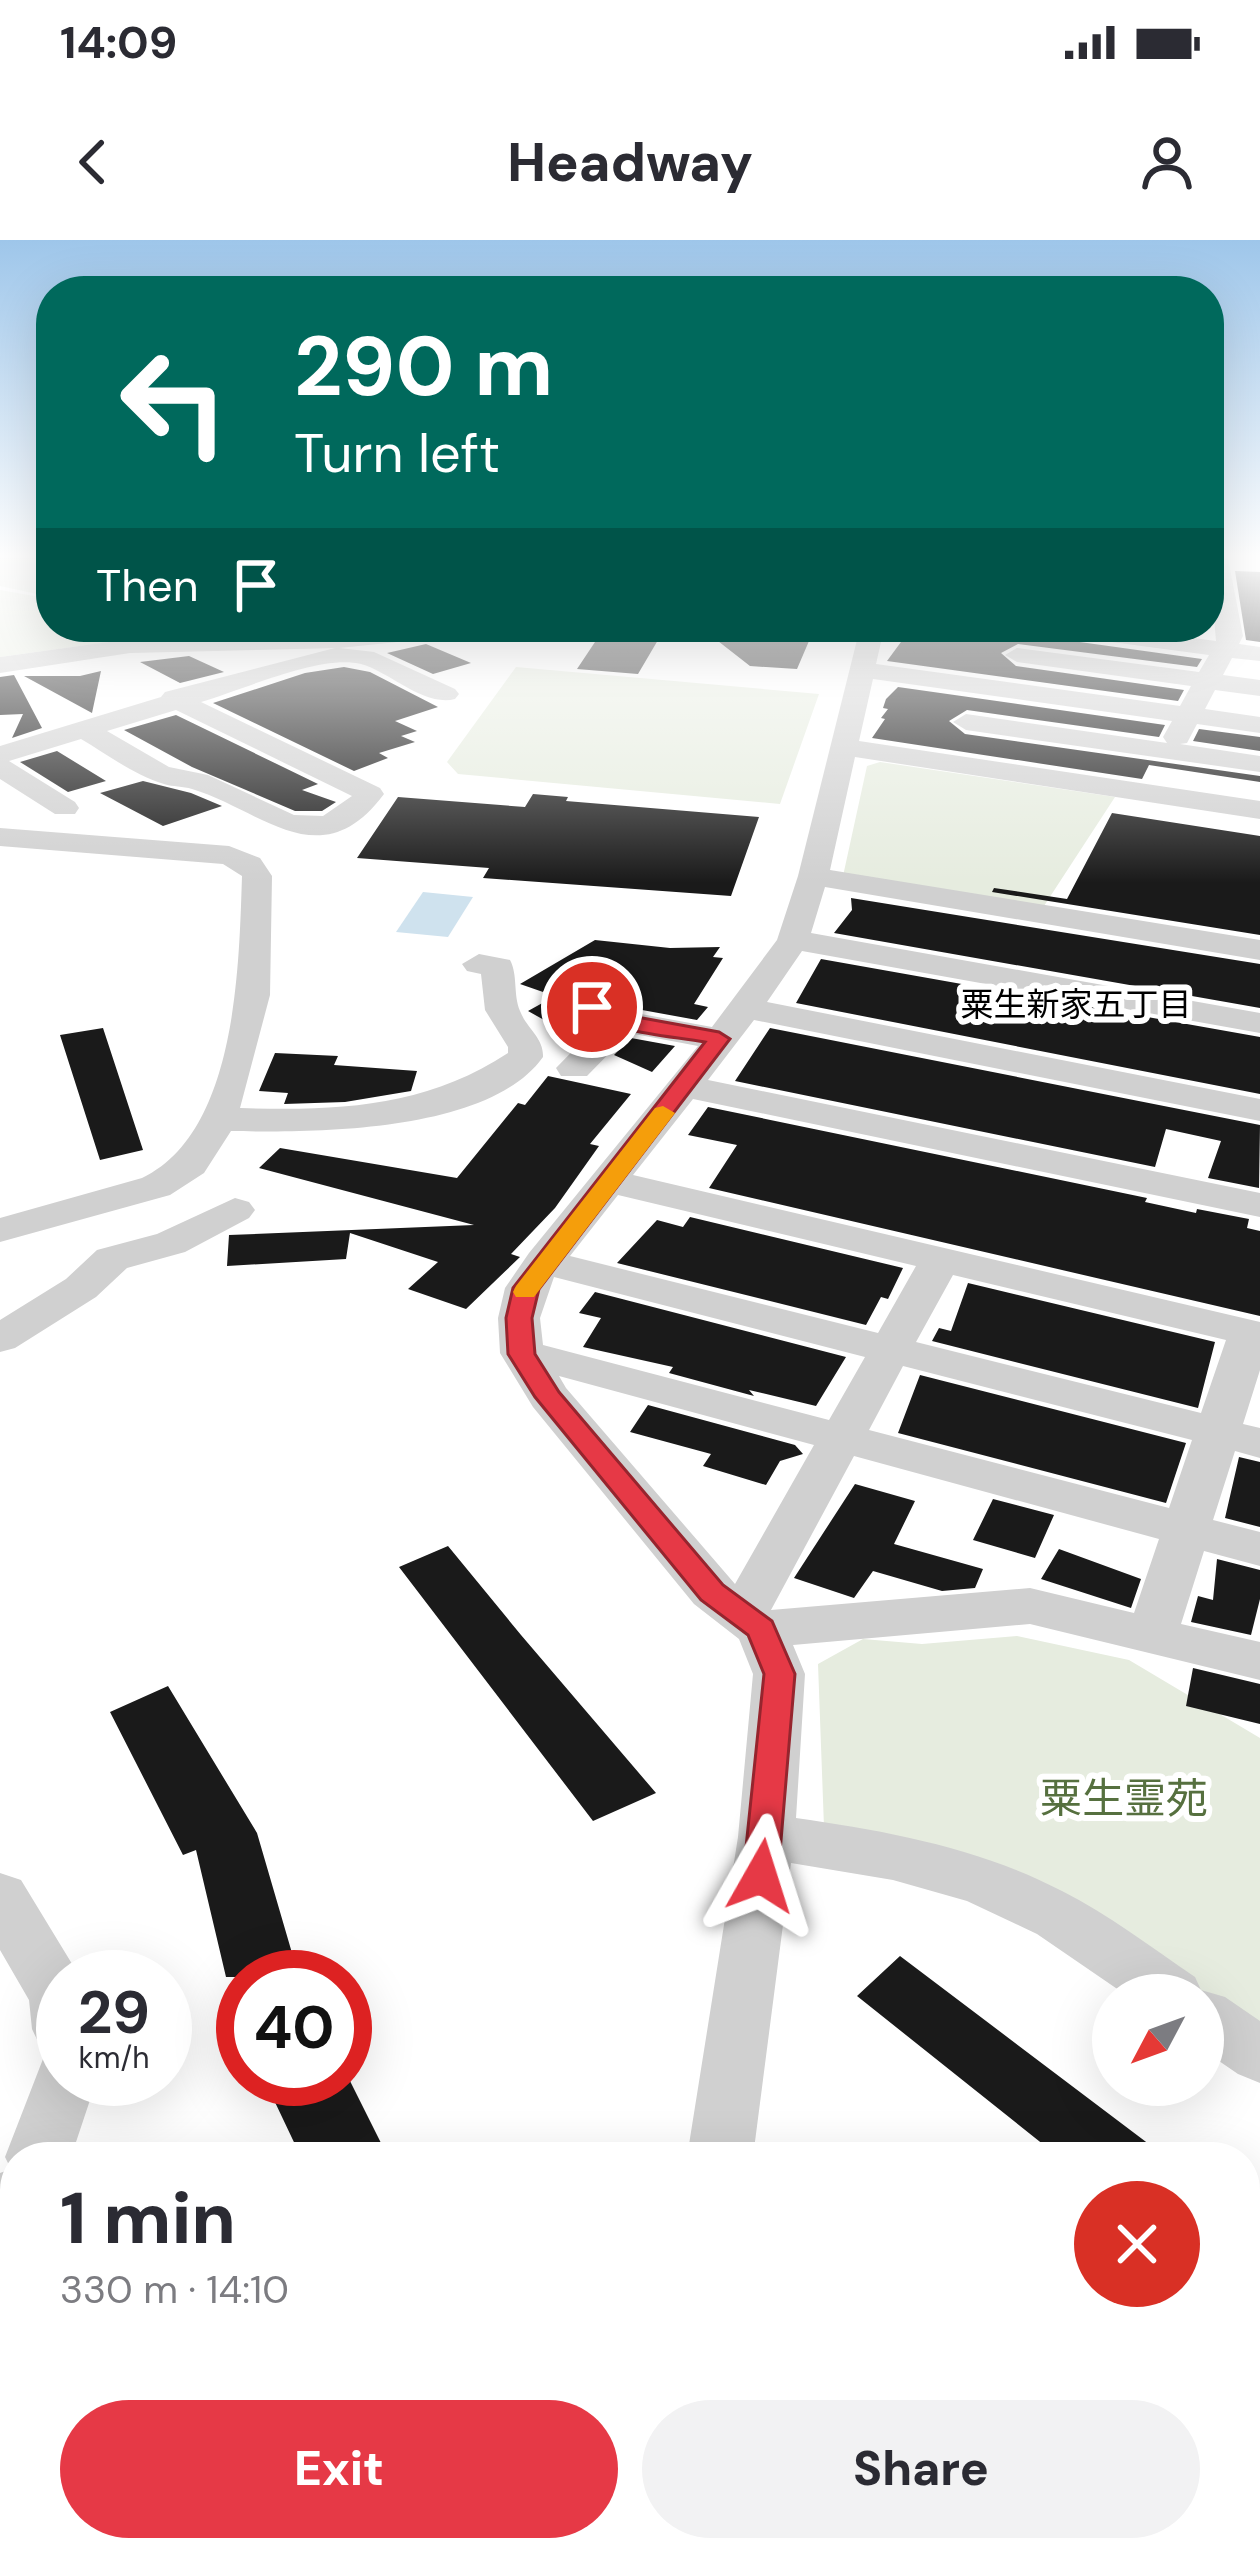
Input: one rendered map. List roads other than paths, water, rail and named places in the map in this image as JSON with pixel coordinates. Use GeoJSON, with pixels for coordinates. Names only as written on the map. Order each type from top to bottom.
{"type":"FeatureCollection","features":[{"type":"Feature","properties":{"kind":"street"},"geometry":{"type":"LineString","coordinates":[[0,755],[274,666]]}},
{"type":"Feature","properties":{"kind":"street"},"geometry":{"type":"LineString","coordinates":[[385,666],[446,694]]}},
{"type":"Feature","properties":{"kind":"street"},"geometry":{"type":"LineString","coordinates":[[722,2142],[766,1837],[779,1674],[752,1622],[712,1592],[549,1397],[522,1354],[519,1318],[526,1288],[544,1262],[746,1008],[793,940],[865,666]]}},
{"type":"Feature","properties":{"kind":"street"},"geometry":{"type":"LineString","coordinates":[[936,761],[1008,666]]}},
{"type":"Feature","properties":{"kind":"street"},"geometry":{"type":"LineString","coordinates":[[1100,666],[1260,688]]}},
{"type":"Feature","properties":{"kind":"street"},"geometry":{"type":"LineString","coordinates":[[1148,793],[1214,666]]}},
{"type":"Feature","properties":{"kind":"street"},"geometry":{"type":"LineString","coordinates":[[864,670],[1260,724]]}},
{"type":"Feature","properties":{"kind":"street"},"geometry":{"type":"LineString","coordinates":[[82,728],[172,778],[194,779],[285,824],[326,824],[354,815],[370,794],[291,752],[265,747],[174,698]]}},
{"type":"Feature","properties":{"kind":"street"},"geometry":{"type":"LineString","coordinates":[[966,722],[1260,764]]}},
{"type":"Feature","properties":{"kind":"street"},"geometry":{"type":"LineString","coordinates":[[845,747],[1260,810]]}},
{"type":"Feature","properties":{"kind":"street"},"geometry":{"type":"LineString","coordinates":[[0,767],[65,808]]}},
{"type":"Feature","properties":{"kind":"street"},"geometry":{"type":"LineString","coordinates":[[0,837],[229,855],[249,863],[257,876],[254,997],[219,1119],[181,1175],[149,1189],[0,1230]]}},
{"type":"Feature","properties":{"kind":"street"},"geometry":{"type":"LineString","coordinates":[[813,876],[1260,950]]}},
{"type":"Feature","properties":{"kind":"street"},"geometry":{"type":"LineString","coordinates":[[793,940],[1260,1023]]}},
{"type":"Feature","properties":{"kind":"street"},"geometry":{"type":"LineString","coordinates":[[219,1119],[387,1119],[442,1101],[512,1067],[524,1057],[526,1046],[500,1015],[498,967],[479,964]]}},
{"type":"Feature","properties":{"kind":"street"},"geometry":{"type":"LineString","coordinates":[[563,994],[621,1021],[719,1039]]}},
{"type":"Feature","properties":{"kind":"street"},"geometry":{"type":"LineString","coordinates":[[746,1008],[1260,1110]]}},
{"type":"Feature","properties":{"kind":"street"},"geometry":{"type":"LineString","coordinates":[[574,1068],[621,1021]]}},
{"type":"Feature","properties":{"kind":"street"},"geometry":{"type":"LineString","coordinates":[[685,1086],[1260,1204]]}},
{"type":"Feature","properties":{"kind":"street"},"geometry":{"type":"LineString","coordinates":[[608,1181],[1255,1334],[1238,1438],[1186,1529],[1153,1633]]}},
{"type":"Feature","properties":{"kind":"street"},"geometry":{"type":"LineString","coordinates":[[0,1339],[81,1288],[112,1259],[171,1243],[235,1210]]}},
{"type":"Feature","properties":{"kind":"street"},"geometry":{"type":"LineString","coordinates":[[752,1622],[839,1440],[940,1260]]}},
{"type":"Feature","properties":{"kind":"street"},"geometry":{"type":"LineString","coordinates":[[544,1262],[1238,1438]]}},
{"type":"Feature","properties":{"kind":"street"},"geometry":{"type":"LineString","coordinates":[[522,1354],[1260,1550]]}},
{"type":"Feature","properties":{"kind":"street"},"geometry":{"type":"LineString","coordinates":[[752,1622],[1030,1606],[1260,1661]]}},
{"type":"Feature","properties":{"kind":"street"},"geometry":{"type":"LineString","coordinates":[[766,1837],[945,1870],[1018,1897],[1143,1974]]}},
{"type":"Feature","properties":{"kind":"street"},"geometry":{"type":"LineString","coordinates":[[0,1897],[36,1957]]}},
{"type":"Feature","properties":{"kind":"street"},"geometry":{"type":"LineString","coordinates":[[1224,2030],[1260,2055]]}},
{"type":"Feature","properties":{"kind":"street"},"geometry":{"type":"LineString","coordinates":[[43,2142],[55,2106]]}},
{"type":"Feature","properties":{"kind":"water"},"geometry":{"type":"Polygon","coordinates":[[[423,892],[473,897],[448,937],[396,932],[423,892]]]}},
{"type":"Feature","properties":{"kind":"district","name":"粟生新家五丁目"},"geometry":{"type":"Point","coordinates":[1076,1004]}},
{"type":"Feature","properties":{"kind":"park label","name":"粟生霊苑"},"geometry":{"type":"Point","coordinates":[1124,1798]}}]}
